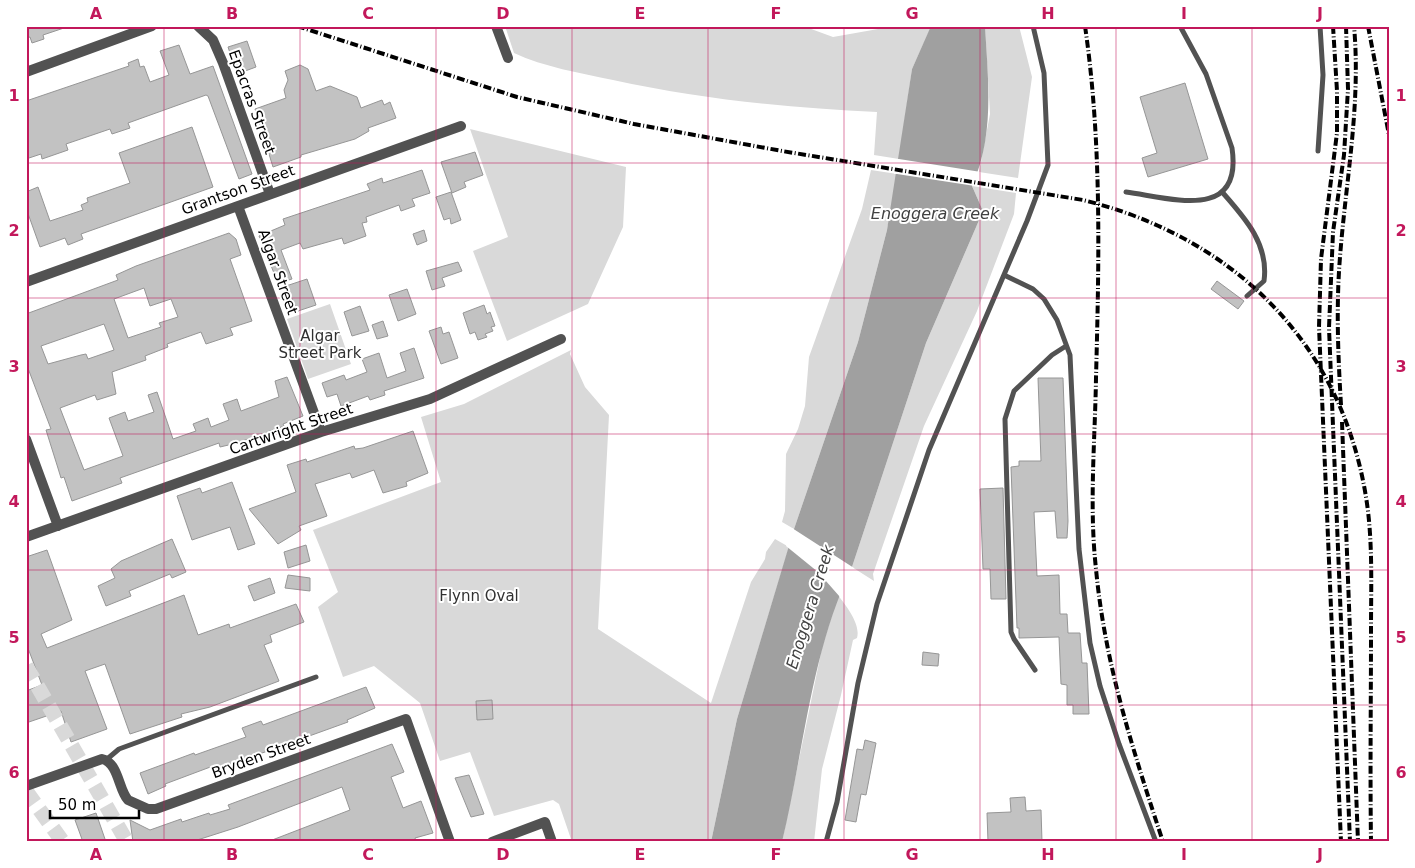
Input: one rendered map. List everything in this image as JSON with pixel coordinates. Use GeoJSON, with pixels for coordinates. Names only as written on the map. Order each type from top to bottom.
{"type":"FeatureCollection","features":[{"type":"Feature","properties":{"kind":"street"},"geometry":{"type":"LineString","coordinates":[[26,72],[152,26]]}},
{"type":"Feature","properties":{"kind":"street","name":"Epacras Street"},"geometry":{"type":"LineString","coordinates":[[198,26],[213,40],[223,63],[270,194]]}},
{"type":"Feature","properties":{"kind":"street"},"geometry":{"type":"LineString","coordinates":[[496,26],[508,58]]}},
{"type":"Feature","properties":{"kind":"street","name":"Grantson Street"},"geometry":{"type":"LineString","coordinates":[[26,282],[461,126]]}},
{"type":"Feature","properties":{"kind":"street","name":"Algar Street"},"geometry":{"type":"LineString","coordinates":[[238,206],[321,432]]}},
{"type":"Feature","properties":{"kind":"street","name":"Cartwright Street"},"geometry":{"type":"LineString","coordinates":[[26,537],[321,432],[430,399],[561,339]]}},
{"type":"Feature","properties":{"kind":"street"},"geometry":{"type":"LineString","coordinates":[[26,439],[58,526]]}},
{"type":"Feature","properties":{"kind":"street","name":"Bryden Street"},"geometry":{"type":"LineString","coordinates":[[106,760],[114,768],[128,800],[148,809],[156,810],[406,720],[450,842]]}},
{"type":"Feature","properties":{"kind":"street"},"geometry":{"type":"LineString","coordinates":[[26,786],[96,760],[106,760]]}},
{"type":"Feature","properties":{"kind":"street"},"geometry":{"type":"LineString","coordinates":[[492,842],[545,822],[552,842]]}},
{"type":"Feature","properties":{"kind":"lane"},"geometry":{"type":"LineString","coordinates":[[826,842],[837,802],[858,683],[877,604],[929,450],[1004,275],[1048,165],[1044,74],[1033,26]]}},
{"type":"Feature","properties":{"kind":"lane"},"geometry":{"type":"LineString","coordinates":[[1126,192],[1194,200],[1213,198],[1223,193],[1232,178],[1234,160],[1232,148],[1206,74],[1180,26]]}},
{"type":"Feature","properties":{"kind":"lane"},"geometry":{"type":"LineString","coordinates":[[1318,152],[1323,75],[1320,26]]}},
{"type":"Feature","properties":{"kind":"lane"},"geometry":{"type":"LineString","coordinates":[[1223,193],[1252,227],[1260,244],[1264,261],[1264,281],[1248,296]]}},
{"type":"Feature","properties":{"kind":"lane"},"geometry":{"type":"LineString","coordinates":[[1004,275],[1033,289],[1044,299],[1057,320],[1071,361],[1079,549],[1090,643],[1100,686],[1118,744],[1156,842]]}},
{"type":"Feature","properties":{"kind":"lane"},"geometry":{"type":"LineString","coordinates":[[1035,670],[1014,639],[1012,632],[1004,419],[1014,392],[1052,355],[1066,346]]}},
{"type":"Feature","properties":{"kind":"lane"},"geometry":{"type":"LineString","coordinates":[[106,760],[119,749],[316,677]]}},
{"type":"Feature","properties":{"kind":"green space"},"geometry":{"type":"Polygon","coordinates":[[[505,26],[803,26],[833,37],[895,26],[931,27],[912,69],[899,159],[874,155],[877,112],[810,108],[711,97],[646,87],[575,72],[537,62],[514,53],[505,26]]]}},
{"type":"Feature","properties":{"kind":"green space"},"geometry":{"type":"Polygon","coordinates":[[[985,26],[1019,26],[1032,77],[1018,178],[979,172],[990,114],[985,26]]]}},
{"type":"Feature","properties":{"kind":"green space"},"geometry":{"type":"Polygon","coordinates":[[[470,129],[626,167],[623,227],[588,304],[507,341],[473,251],[508,237],[470,129]]]}},
{"type":"Feature","properties":{"kind":"green space"},"geometry":{"type":"Polygon","coordinates":[[[871,170],[897,174],[887,230],[858,342],[794,529],[782,522],[785,511],[786,454],[798,429],[805,406],[809,357],[862,209],[871,170]]]}},
{"type":"Feature","properties":{"kind":"green space"},"geometry":{"type":"Polygon","coordinates":[[[972,186],[1016,193],[1014,214],[977,311],[924,426],[873,574],[874,581],[852,567],[926,343],[983,211],[972,186]]]}},
{"type":"Feature","properties":{"kind":"green space","name":"Algar Street Park"},"geometry":{"type":"Polygon","coordinates":[[[330,304],[351,364],[308,379],[287,319],[330,304]]]}},
{"type":"Feature","properties":{"kind":"green space","name":"Flynn Oval"},"geometry":{"type":"Polygon","coordinates":[[[571,350],[570,354],[585,387],[609,415],[598,629],[711,703],[751,582],[765,559],[766,552],[775,539],[789,547],[737,719],[711,842],[572,842],[559,804],[553,800],[494,816],[470,752],[440,761],[420,703],[374,666],[343,677],[318,607],[338,592],[313,530],[441,482],[421,417],[464,404],[571,350]]]}},
{"type":"Feature","properties":{"kind":"green space"},"geometry":{"type":"Polygon","coordinates":[[[838,595],[852,615],[858,633],[857,638],[853,640],[822,769],[814,842],[782,842],[822,648],[838,595]]]}},
{"type":"Feature","properties":{"kind":"water","name":"Enoggera Creek"},"geometry":{"type":"Polygon","coordinates":[[[931,26],[985,26],[988,87],[987,127],[979,167],[972,186],[983,211],[926,343],[852,567],[838,599],[827,633],[810,702],[782,842],[711,842],[737,719],[794,529],[858,342],[887,230],[912,69],[931,26]]]}},
{"type":"Feature","properties":{"kind":"pier"},"geometry":{"type":"Polygon","coordinates":[[[896,159],[981,172],[975,186],[894,174],[896,159]]]}},
{"type":"Feature","properties":{"kind":"pier"},"geometry":{"type":"Polygon","coordinates":[[[792,528],[854,568],[840,597],[818,572],[786,546],[792,528]]]}},
{"type":"Feature","properties":{"kind":"building"},"geometry":{"type":"Polygon","coordinates":[[[26,26],[64,26],[64,28],[43,35],[44,39],[32,43],[30,37],[26,38],[26,26]]]}},
{"type":"Feature","properties":{"kind":"building"},"geometry":{"type":"Polygon","coordinates":[[[247,41],[256,67],[237,74],[228,47],[247,41]]]}},
{"type":"Feature","properties":{"kind":"building"},"geometry":{"type":"Polygon","coordinates":[[[179,45],[190,74],[213,66],[252,174],[239,179],[206,95],[128,123],[130,128],[112,134],[110,129],[66,144],[68,150],[42,159],[41,154],[26,159],[26,101],[129,66],[128,63],[138,59],[140,67],[144,66],[150,82],[169,75],[160,51],[179,45]]]}},
{"type":"Feature","properties":{"kind":"building"},"geometry":{"type":"Polygon","coordinates":[[[300,65],[308,69],[316,91],[330,86],[357,97],[361,108],[382,100],[384,105],[390,102],[396,118],[368,128],[369,131],[355,139],[301,155],[301,157],[273,167],[255,109],[286,98],[284,90],[288,80],[285,71],[300,65]]]}},
{"type":"Feature","properties":{"kind":"building"},"geometry":{"type":"Polygon","coordinates":[[[1185,83],[1208,159],[1148,177],[1142,158],[1157,153],[1140,97],[1185,83]]]}},
{"type":"Feature","properties":{"kind":"building"},"geometry":{"type":"Polygon","coordinates":[[[192,127],[213,187],[81,234],[83,239],[68,245],[65,238],[40,247],[26,208],[26,192],[38,187],[50,221],[83,210],[81,205],[88,202],[87,198],[130,183],[119,153],[192,127]]]}},
{"type":"Feature","properties":{"kind":"building"},"geometry":{"type":"Polygon","coordinates":[[[475,152],[483,175],[464,182],[466,187],[452,193],[441,162],[475,152]]]}},
{"type":"Feature","properties":{"kind":"building"},"geometry":{"type":"Polygon","coordinates":[[[422,170],[430,193],[412,199],[415,206],[401,211],[399,205],[366,217],[367,222],[362,223],[366,236],[344,244],[342,238],[303,249],[300,243],[281,250],[292,279],[278,283],[259,236],[285,225],[283,219],[370,190],[367,184],[382,178],[383,183],[422,170]]]}},
{"type":"Feature","properties":{"kind":"building"},"geometry":{"type":"Polygon","coordinates":[[[451,192],[461,220],[451,224],[450,218],[444,220],[436,197],[451,192]]]}},
{"type":"Feature","properties":{"kind":"building"},"geometry":{"type":"Polygon","coordinates":[[[424,230],[427,241],[417,245],[413,234],[424,230]]]}},
{"type":"Feature","properties":{"kind":"building"},"geometry":{"type":"Polygon","coordinates":[[[229,233],[236,239],[241,255],[230,259],[252,321],[230,328],[233,335],[206,344],[201,332],[167,344],[168,347],[145,356],[146,360],[112,372],[116,394],[97,400],[95,395],[60,408],[84,470],[123,456],[109,418],[125,412],[128,421],[154,412],[148,395],[157,392],[173,439],[196,431],[193,424],[208,418],[211,427],[229,420],[223,404],[237,399],[241,411],[279,397],[275,381],[287,377],[303,416],[283,424],[284,426],[237,443],[220,447],[219,443],[120,478],[122,483],[72,501],[64,477],[61,478],[46,430],[51,429],[26,363],[26,314],[118,280],[116,275],[229,233]],[[144,288],[114,299],[128,338],[161,327],[159,323],[178,317],[171,299],[150,306],[144,288]],[[104,324],[41,346],[48,364],[86,354],[88,359],[114,350],[104,324]]]}},
{"type":"Feature","properties":{"kind":"building"},"geometry":{"type":"Polygon","coordinates":[[[458,262],[462,271],[442,278],[445,286],[432,290],[426,271],[458,262]]]}},
{"type":"Feature","properties":{"kind":"building"},"geometry":{"type":"Polygon","coordinates":[[[307,279],[316,305],[298,311],[286,286],[307,279]]]}},
{"type":"Feature","properties":{"kind":"building"},"geometry":{"type":"Polygon","coordinates":[[[1217,281],[1244,301],[1238,309],[1211,289],[1217,281]]]}},
{"type":"Feature","properties":{"kind":"building"},"geometry":{"type":"Polygon","coordinates":[[[407,289],[416,314],[398,321],[389,295],[407,289]]]}},
{"type":"Feature","properties":{"kind":"building"},"geometry":{"type":"Polygon","coordinates":[[[484,305],[487,314],[490,312],[495,326],[491,327],[493,331],[485,334],[487,337],[478,340],[475,332],[470,334],[463,313],[484,305]]]}},
{"type":"Feature","properties":{"kind":"building"},"geometry":{"type":"Polygon","coordinates":[[[360,306],[369,331],[352,336],[344,312],[360,306]]]}},
{"type":"Feature","properties":{"kind":"building"},"geometry":{"type":"Polygon","coordinates":[[[383,321],[388,336],[377,339],[372,325],[383,321]]]}},
{"type":"Feature","properties":{"kind":"building"},"geometry":{"type":"Polygon","coordinates":[[[441,327],[443,334],[449,332],[458,358],[441,364],[429,331],[441,327]]]}},
{"type":"Feature","properties":{"kind":"building"},"geometry":{"type":"Polygon","coordinates":[[[414,348],[424,378],[384,391],[385,395],[370,400],[368,396],[341,406],[337,394],[327,397],[322,383],[344,375],[346,380],[367,372],[362,359],[379,353],[387,378],[406,371],[400,353],[414,348]]]}},
{"type":"Feature","properties":{"kind":"building"},"geometry":{"type":"Polygon","coordinates":[[[1038,378],[1063,378],[1068,521],[1067,538],[1057,538],[1055,511],[1034,512],[1037,576],[1059,575],[1060,614],[1067,614],[1068,633],[1080,633],[1082,663],[1087,663],[1089,714],[1073,714],[1073,705],[1067,705],[1067,685],[1061,684],[1059,637],[1019,638],[1019,628],[1017,628],[1011,467],[1019,466],[1019,461],[1041,461],[1038,378]]]}},
{"type":"Feature","properties":{"kind":"building"},"geometry":{"type":"Polygon","coordinates":[[[413,431],[428,473],[406,482],[407,486],[383,493],[374,470],[352,478],[350,473],[315,484],[327,516],[299,526],[301,530],[278,544],[249,509],[296,492],[287,465],[306,459],[307,462],[354,446],[355,449],[363,448],[413,431]]]}},
{"type":"Feature","properties":{"kind":"building"},"geometry":{"type":"Polygon","coordinates":[[[232,482],[255,544],[238,550],[230,527],[192,540],[177,496],[200,488],[202,493],[232,482]]]}},
{"type":"Feature","properties":{"kind":"building"},"geometry":{"type":"Polygon","coordinates":[[[1003,488],[1006,599],[991,599],[990,569],[983,569],[980,489],[1003,488]]]}},
{"type":"Feature","properties":{"kind":"building"},"geometry":{"type":"Polygon","coordinates":[[[172,539],[186,572],[172,578],[170,574],[129,591],[131,596],[106,606],[98,586],[115,578],[111,569],[121,561],[172,539]]]}},
{"type":"Feature","properties":{"kind":"building"},"geometry":{"type":"Polygon","coordinates":[[[306,545],[310,561],[288,568],[284,552],[306,545]]]}},
{"type":"Feature","properties":{"kind":"building"},"geometry":{"type":"Polygon","coordinates":[[[47,550],[72,620],[41,634],[47,648],[184,595],[198,635],[229,624],[230,628],[296,604],[304,622],[270,635],[272,642],[264,645],[279,681],[210,707],[181,714],[182,717],[130,734],[105,664],[85,671],[107,729],[71,742],[61,711],[26,723],[26,691],[42,685],[26,643],[26,557],[47,550]]]}},
{"type":"Feature","properties":{"kind":"building"},"geometry":{"type":"Polygon","coordinates":[[[288,575],[310,578],[310,591],[285,588],[288,575]]]}},
{"type":"Feature","properties":{"kind":"building"},"geometry":{"type":"Polygon","coordinates":[[[270,578],[275,593],[254,601],[248,586],[270,578]]]}},
{"type":"Feature","properties":{"kind":"building"},"geometry":{"type":"Polygon","coordinates":[[[923,652],[939,654],[938,666],[922,665],[923,652]]]}},
{"type":"Feature","properties":{"kind":"building"},"geometry":{"type":"Polygon","coordinates":[[[366,687],[375,708],[347,720],[348,722],[215,770],[213,766],[165,784],[166,786],[148,794],[140,773],[194,753],[195,755],[246,737],[242,728],[261,721],[263,725],[366,687]]]}},
{"type":"Feature","properties":{"kind":"building"},"geometry":{"type":"Polygon","coordinates":[[[492,700],[493,719],[477,720],[476,701],[492,700]]]}},
{"type":"Feature","properties":{"kind":"building"},"geometry":{"type":"Polygon","coordinates":[[[865,740],[876,743],[866,795],[861,794],[856,822],[845,820],[857,749],[863,750],[865,740]]]}},
{"type":"Feature","properties":{"kind":"building"},"geometry":{"type":"Polygon","coordinates":[[[392,744],[404,772],[391,777],[403,808],[421,801],[433,833],[415,838],[416,842],[267,842],[350,810],[342,787],[238,827],[191,842],[133,842],[130,820],[150,830],[181,819],[182,822],[209,813],[210,815],[230,809],[228,805],[392,744]]]}},
{"type":"Feature","properties":{"kind":"building"},"geometry":{"type":"Polygon","coordinates":[[[469,775],[484,814],[471,817],[455,778],[469,775]]]}},
{"type":"Feature","properties":{"kind":"building"},"geometry":{"type":"Polygon","coordinates":[[[1025,797],[1026,811],[1041,810],[1042,842],[988,842],[987,813],[1011,812],[1010,798],[1025,797]]]}},
{"type":"Feature","properties":{"kind":"building"},"geometry":{"type":"Polygon","coordinates":[[[96,813],[106,842],[83,842],[75,820],[96,813]]]}},
{"type":"Feature","properties":{"kind":"tunnel"},"geometry":{"type":"LineString","coordinates":[[26,666],[127,842]]}},
{"type":"Feature","properties":{"kind":"tunnel"},"geometry":{"type":"LineString","coordinates":[[26,791],[63,842]]}},
{"type":"Feature","properties":{"kind":"railway"},"geometry":{"type":"LineString","coordinates":[[297,26],[517,97],[634,124],[782,151],[1083,200],[1137,217],[1187,240],[1232,269],[1271,304],[1305,345],[1332,390],[1353,441],[1366,497],[1371,546],[1371,842]]}},
{"type":"Feature","properties":{"kind":"railway"},"geometry":{"type":"LineString","coordinates":[[1085,26],[1094,114],[1098,202],[1093,497],[1096,569],[1100,605],[1113,673],[1131,741],[1163,842]]}},
{"type":"Feature","properties":{"kind":"railway"},"geometry":{"type":"LineString","coordinates":[[1333,26],[1337,91],[1337,133],[1321,259],[1319,327],[1341,842]]}},
{"type":"Feature","properties":{"kind":"railway"},"geometry":{"type":"LineString","coordinates":[[1346,26],[1348,89],[1344,155],[1333,232],[1329,328],[1350,842]]}},
{"type":"Feature","properties":{"kind":"railway"},"geometry":{"type":"LineString","coordinates":[[1341,405],[1338,294],[1356,84],[1354,26]]}},
{"type":"Feature","properties":{"kind":"railway"},"geometry":{"type":"LineString","coordinates":[[1368,26],[1389,135]]}},
{"type":"Feature","properties":{"kind":"railway"},"geometry":{"type":"LineString","coordinates":[[1342,422],[1358,842]]}}]}
